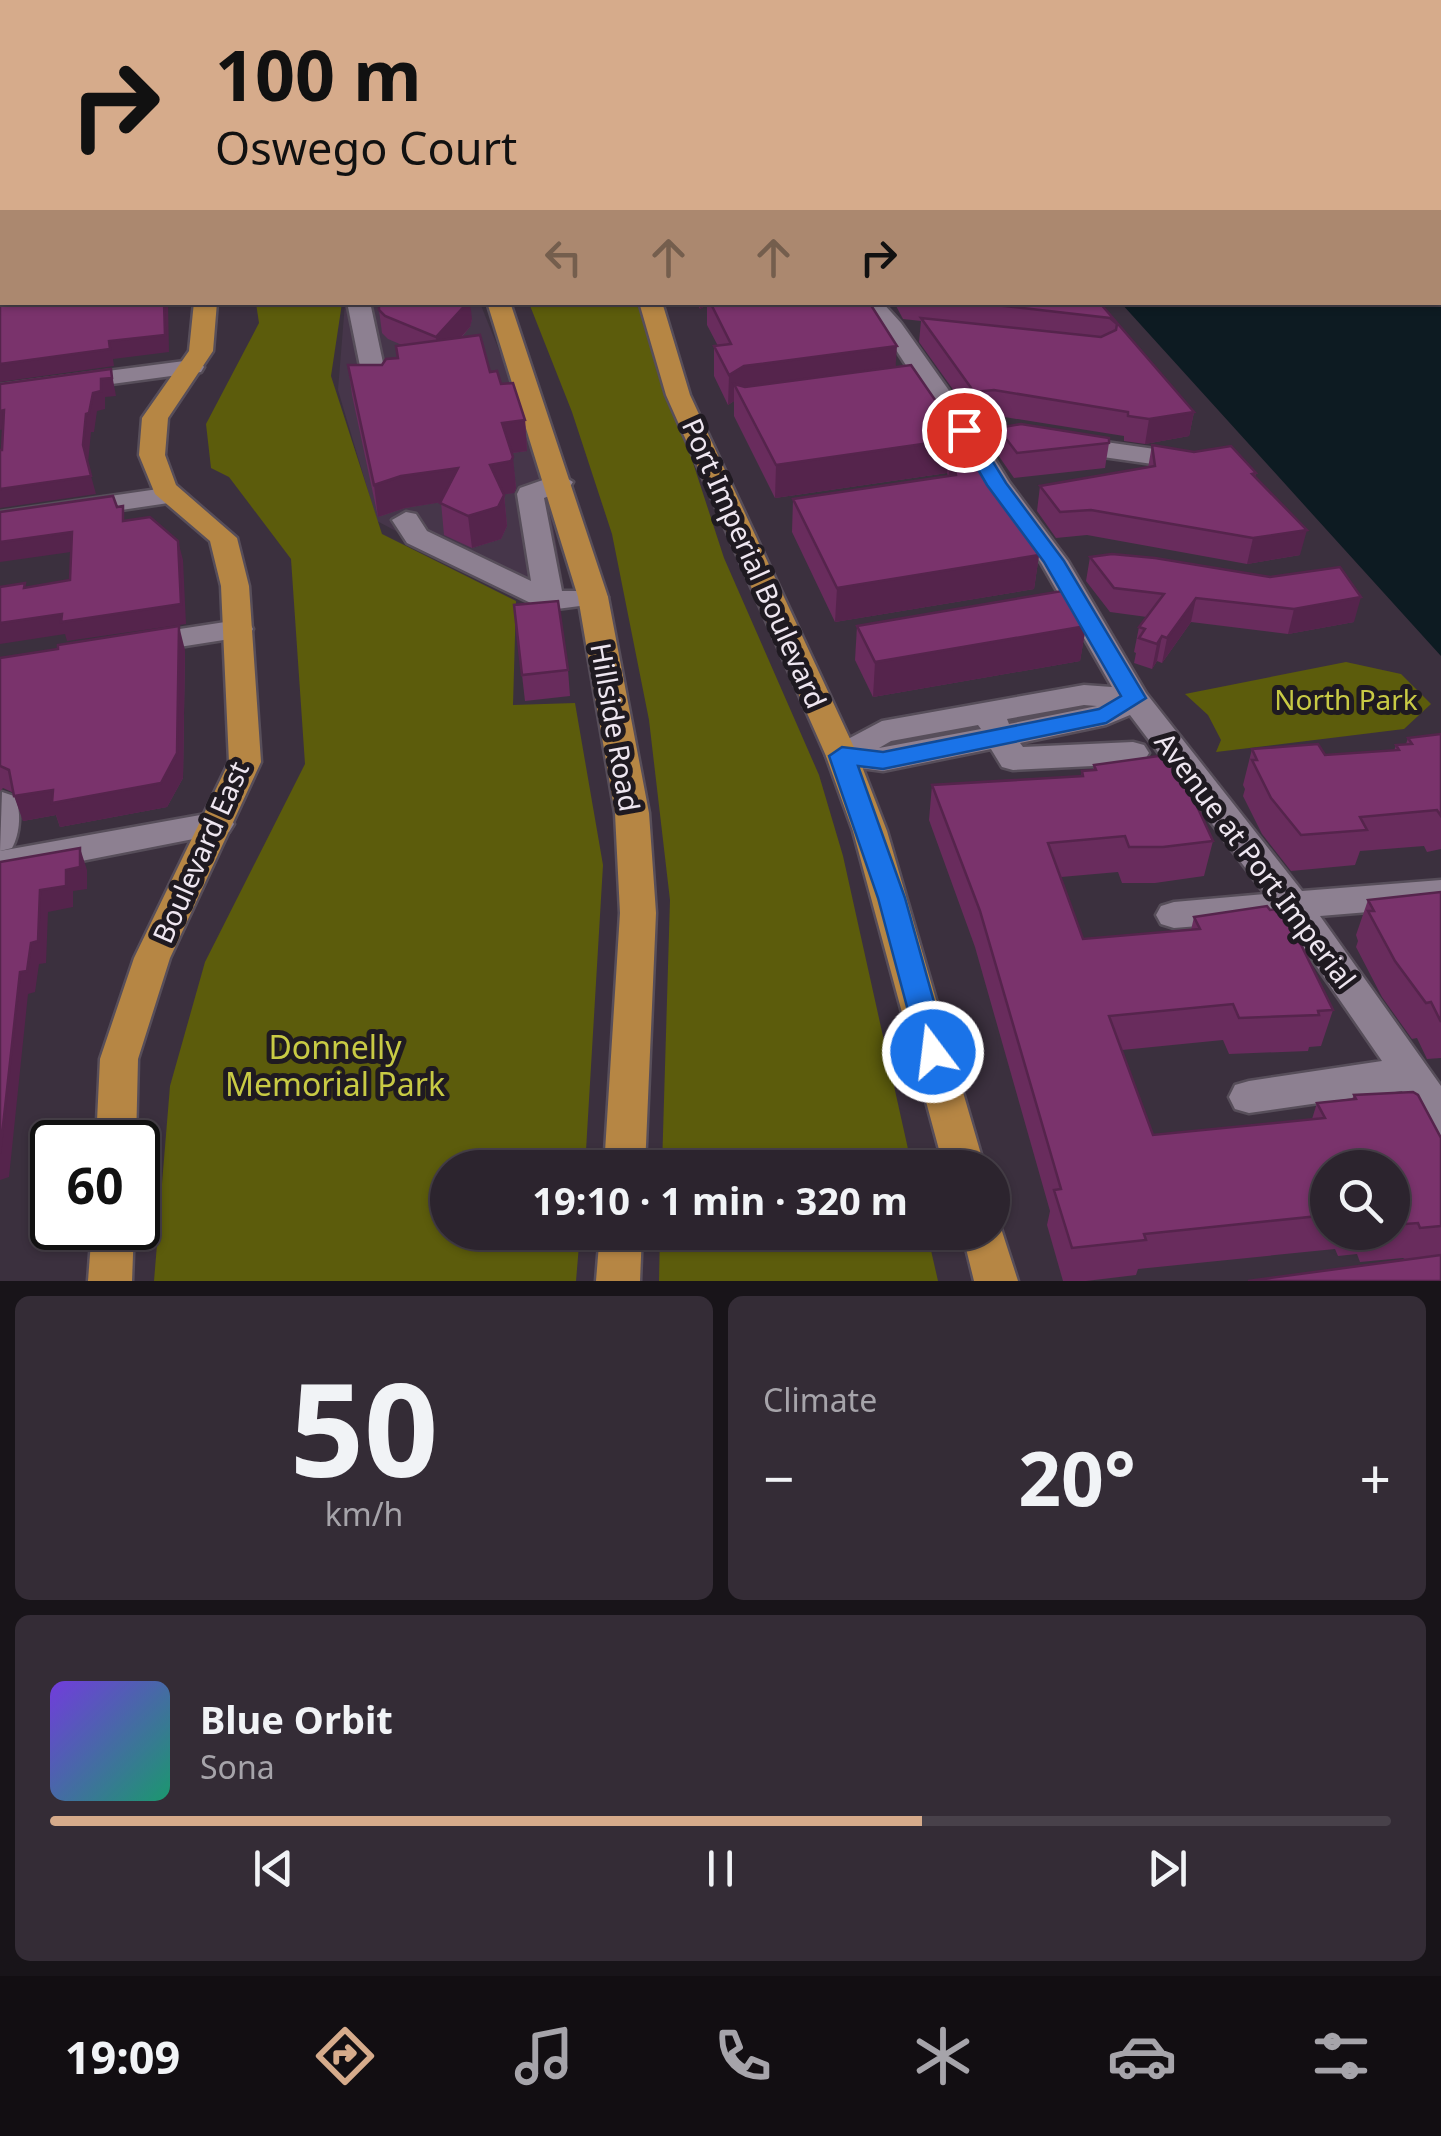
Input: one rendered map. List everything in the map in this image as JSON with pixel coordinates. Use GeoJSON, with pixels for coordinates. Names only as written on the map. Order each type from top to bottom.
{"type":"FeatureCollection","features":[{"type":"Feature","properties":{"kind":"main road","name":"Boulevard East"},"geometry":{"type":"LineString","coordinates":[[117,1120],[119,1059],[152,958],[246,762],[236,586],[223,538],[164,488],[152,456],[155,418],[201,351],[206,305]]}},
{"type":"Feature","properties":{"kind":"main road","name":"Hillside Road"},"geometry":{"type":"LineString","coordinates":[[499,305],[560,482],[594,596],[632,814],[638,913],[625,1150]]}},
{"type":"Feature","properties":{"kind":"main road","name":"Port Imperial Boulevard"},"geometry":{"type":"LineString","coordinates":[[651,305],[678,394],[842,756],[891,898],[960,1150]]}},
{"type":"Feature","properties":{"kind":"main road"},"geometry":{"type":"LineString","coordinates":[[110,1281],[112,1250]]}},
{"type":"Feature","properties":{"kind":"main road"},"geometry":{"type":"LineString","coordinates":[[618,1281],[620,1250]]}},
{"type":"Feature","properties":{"kind":"main road"},"geometry":{"type":"LineString","coordinates":[[987,1250],[996,1281]]}},
{"type":"Feature","properties":{"kind":"street"},"geometry":{"type":"LineString","coordinates":[[359,305],[376,386]]}},
{"type":"Feature","properties":{"kind":"street","name":"Avenue at Port Imperial"},"geometry":{"type":"LineString","coordinates":[[872,305],[893,328],[919,384],[964,430],[997,485],[1054,561],[1134,698],[1292,904],[1441,1121]]}},
{"type":"Feature","properties":{"kind":"street"},"geometry":{"type":"LineString","coordinates":[[893,328],[930,332]]}},
{"type":"Feature","properties":{"kind":"street"},"geometry":{"type":"LineString","coordinates":[[0,392],[192,368]]}},
{"type":"Feature","properties":{"kind":"street"},"geometry":{"type":"LineString","coordinates":[[964,430],[1188,462]]}},
{"type":"Feature","properties":{"kind":"street"},"geometry":{"type":"LineString","coordinates":[[548,601],[530,494],[560,482]]}},
{"type":"Feature","properties":{"kind":"street"},"geometry":{"type":"LineString","coordinates":[[960,490],[997,485]]}},
{"type":"Feature","properties":{"kind":"street"},"geometry":{"type":"LineString","coordinates":[[0,520],[172,495]]}},
{"type":"Feature","properties":{"kind":"street"},"geometry":{"type":"LineString","coordinates":[[406,520],[418,537],[548,601],[594,596]]}},
{"type":"Feature","properties":{"kind":"street"},"geometry":{"type":"LineString","coordinates":[[1054,561],[1091,564]]}},
{"type":"Feature","properties":{"kind":"street"},"geometry":{"type":"LineString","coordinates":[[1039,610],[1076,604]]}},
{"type":"Feature","properties":{"kind":"street"},"geometry":{"type":"LineString","coordinates":[[109,649],[238,629]]}},
{"type":"Feature","properties":{"kind":"street"},"geometry":{"type":"LineString","coordinates":[[842,756],[883,760],[1106,715],[1134,698]]}},
{"type":"Feature","properties":{"kind":"street"},"geometry":{"type":"LineString","coordinates":[[965,763],[1001,736],[1133,754]]}},
{"type":"Feature","properties":{"kind":"street"},"geometry":{"type":"LineString","coordinates":[[0,839],[2,804]]}},
{"type":"Feature","properties":{"kind":"street"},"geometry":{"type":"LineString","coordinates":[[0,864],[217,824]]}},
{"type":"Feature","properties":{"kind":"street"},"geometry":{"type":"LineString","coordinates":[[1174,915],[1441,893]]}},
{"type":"Feature","properties":{"kind":"street"},"geometry":{"type":"LineString","coordinates":[[1249,1097],[1412,1074]]}},
{"type":"Feature","properties":{"kind":"shaded area"},"geometry":{"type":"Polygon","coordinates":[[[345,305],[481,305],[540,452],[566,599],[532,603],[377,521],[338,390],[345,305]]]}},
{"type":"Feature","properties":{"kind":"shaded area"},"geometry":{"type":"Polygon","coordinates":[[[1123,305],[1441,305],[1441,656],[1123,305]]]}},
{"type":"Feature","properties":{"kind":"green space","name":"Donnelly Memorial Park"},"geometry":{"type":"Polygon","coordinates":[[[256,305],[342,305],[331,376],[382,534],[516,601],[513,705],[575,703],[603,865],[586,1150],[430,1150],[430,1250],[579,1250],[576,1281],[154,1281],[157,1250],[160,1250],[170,1086],[205,962],[305,764],[291,559],[229,477],[211,468],[206,424],[259,323],[256,305]]]}},
{"type":"Feature","properties":{"kind":"green space"},"geometry":{"type":"Polygon","coordinates":[[[530,305],[642,305],[724,558],[819,775],[843,856],[908,1150],[663,1150],[670,900],[649,720],[612,534],[572,412],[530,305]]]}},
{"type":"Feature","properties":{"kind":"green space","name":"North Park"},"geometry":{"type":"Polygon","coordinates":[[[1346,662],[1401,674],[1431,704],[1404,729],[1216,752],[1221,740],[1208,715],[1185,694],[1346,662]]]}},
{"type":"Feature","properties":{"kind":"green space"},"geometry":{"type":"Polygon","coordinates":[[[660,1250],[931,1250],[938,1281],[659,1281],[660,1250]]]}},
{"type":"Feature","properties":{"kind":"building"},"geometry":{"type":"Polygon","coordinates":[[[0,305],[164,305],[165,335],[109,341],[110,349],[0,364],[0,305]]]}},
{"type":"Feature","properties":{"kind":"building"},"geometry":{"type":"Polygon","coordinates":[[[379,305],[465,305],[436,337],[379,310],[379,305]]]}},
{"type":"Feature","properties":{"kind":"building"},"geometry":{"type":"Polygon","coordinates":[[[712,305],[871,305],[897,346],[744,366],[729,375],[714,346],[731,344],[712,305]]]}},
{"type":"Feature","properties":{"kind":"building"},"geometry":{"type":"Polygon","coordinates":[[[995,305],[1102,305],[1194,412],[1149,419],[1128,416],[1128,412],[994,390],[974,392],[921,318],[1101,337],[1116,330],[1117,324],[1110,318],[995,305]]]}},
{"type":"Feature","properties":{"kind":"building"},"geometry":{"type":"Polygon","coordinates":[[[480,335],[490,372],[497,371],[501,384],[513,383],[525,420],[502,423],[513,457],[511,461],[490,465],[504,495],[498,507],[468,516],[440,503],[458,468],[401,476],[374,485],[348,365],[382,365],[386,359],[398,358],[396,346],[480,335]]]}},
{"type":"Feature","properties":{"kind":"building"},"geometry":{"type":"Polygon","coordinates":[[[911,365],[966,445],[952,447],[951,440],[776,465],[734,384],[745,387],[911,365]]]}},
{"type":"Feature","properties":{"kind":"building"},"geometry":{"type":"Polygon","coordinates":[[[111,369],[112,378],[101,379],[101,391],[93,393],[86,414],[83,445],[91,476],[0,489],[4,410],[0,411],[0,384],[111,369]]]}},
{"type":"Feature","properties":{"kind":"building"},"geometry":{"type":"Polygon","coordinates":[[[1021,424],[1109,438],[1109,443],[1017,453],[998,428],[1021,424]]]}},
{"type":"Feature","properties":{"kind":"building"},"geometry":{"type":"Polygon","coordinates":[[[1152,445],[1194,452],[1231,446],[1256,473],[1252,474],[1307,530],[1253,538],[1091,510],[1060,512],[1040,486],[1155,466],[1152,445]]]}},
{"type":"Feature","properties":{"kind":"building"},"geometry":{"type":"Polygon","coordinates":[[[980,467],[1039,555],[837,588],[793,499],[956,475],[955,470],[980,467]]]}},
{"type":"Feature","properties":{"kind":"building"},"geometry":{"type":"Polygon","coordinates":[[[113,496],[117,507],[123,506],[123,521],[150,517],[178,541],[181,604],[61,622],[62,614],[0,623],[0,587],[25,583],[24,588],[70,580],[72,532],[0,542],[0,512],[113,496]]]}},
{"type":"Feature","properties":{"kind":"building"},"geometry":{"type":"Polygon","coordinates":[[[1112,554],[1270,577],[1340,567],[1361,597],[1294,609],[1196,598],[1167,638],[1162,636],[1157,644],[1139,638],[1145,629],[1139,627],[1164,594],[1114,588],[1090,557],[1112,554]]]}},
{"type":"Feature","properties":{"kind":"building"},"geometry":{"type":"Polygon","coordinates":[[[1062,591],[1086,626],[875,662],[857,626],[1062,591]]]}},
{"type":"Feature","properties":{"kind":"building"},"geometry":{"type":"Polygon","coordinates":[[[558,601],[568,670],[522,675],[514,605],[558,601]]]}},
{"type":"Feature","properties":{"kind":"building"},"geometry":{"type":"Polygon","coordinates":[[[179,626],[177,753],[161,783],[52,803],[53,790],[14,796],[9,770],[0,766],[0,658],[179,626]]]}},
{"type":"Feature","properties":{"kind":"building"},"geometry":{"type":"Polygon","coordinates":[[[1441,734],[1441,816],[1437,810],[1360,817],[1367,830],[1301,835],[1271,798],[1252,760],[1257,760],[1252,749],[1318,744],[1325,755],[1399,750],[1396,745],[1412,744],[1408,738],[1441,734]]]}},
{"type":"Feature","properties":{"kind":"building"},"geometry":{"type":"Polygon","coordinates":[[[1173,754],[1213,841],[1129,847],[1125,836],[1048,843],[1083,939],[1200,929],[1194,917],[1267,906],[1270,910],[1283,908],[1333,1010],[1318,1011],[1319,1015],[1239,1018],[1233,1004],[1109,1016],[1153,1135],[1325,1118],[1317,1103],[1356,1099],[1354,1095],[1413,1092],[1441,1138],[1441,1226],[1420,1228],[1418,1223],[1410,1224],[1410,1150],[1310,1150],[1310,1217],[1144,1234],[1146,1240],[1072,1248],[1054,1190],[1061,1189],[980,911],[932,785],[1083,776],[1082,771],[1096,770],[1094,765],[1173,754]]]}},
{"type":"Feature","properties":{"kind":"building"},"geometry":{"type":"Polygon","coordinates":[[[80,848],[80,867],[66,870],[66,886],[40,890],[38,941],[31,943],[27,971],[20,972],[0,1153],[0,862],[80,848]]]}},
{"type":"Feature","properties":{"kind":"building"},"geometry":{"type":"Polygon","coordinates":[[[1441,892],[1441,1022],[1431,1002],[1426,1003],[1395,961],[1368,911],[1374,911],[1368,900],[1441,892]]]}},
{"type":"Feature","properties":{"kind":"building"},"geometry":{"type":"Polygon","coordinates":[[[1441,1255],[1441,1281],[1248,1281],[1441,1255]]]}},
{"type":"Feature","properties":{"kind":"route"},"geometry":{"type":"LineString","coordinates":[[933,1052],[891,898],[842,756],[883,760],[1106,715],[1134,698],[1054,561],[997,485],[964,430]]}}]}
